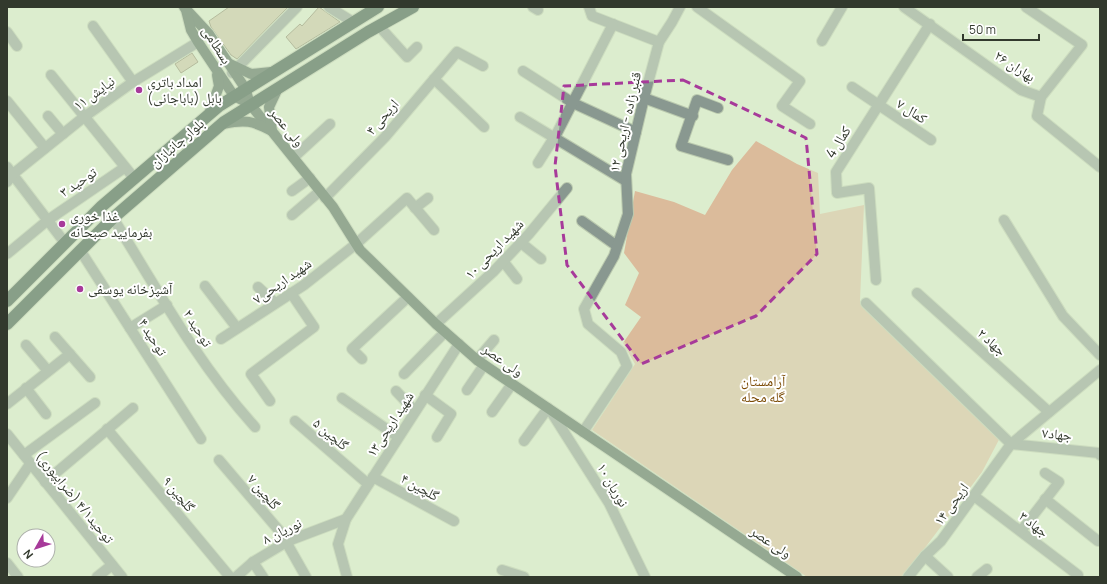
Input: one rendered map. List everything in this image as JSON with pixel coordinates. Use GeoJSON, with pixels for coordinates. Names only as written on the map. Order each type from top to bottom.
{"type":"FeatureCollection","features":[{"type":"Feature","properties":{"kind":"highway","name":"بلوار جانبازان"},"geometry":{"type":"LineString","coordinates":[[7,301],[102,206],[209,114],[245,88],[378,7]]}},
{"type":"Feature","properties":{"kind":"highway","name":"بلوار جانبازان"},"geometry":{"type":"LineString","coordinates":[[7,324],[113,218],[220,125],[250,104],[413,7]]}},
{"type":"Feature","properties":{"kind":"main road","name":"بسطامی"},"geometry":{"type":"LineString","coordinates":[[185,8],[210,34],[245,88],[250,104]]}},
{"type":"Feature","properties":{"kind":"main road","name":"بسطامی"},"geometry":{"type":"LineString","coordinates":[[185,8],[191,30],[234,96]]}},
{"type":"Feature","properties":{"kind":"main road"},"geometry":{"type":"LineString","coordinates":[[233,69],[251,74],[271,72]]}},
{"type":"Feature","properties":{"kind":"main road"},"geometry":{"type":"LineString","coordinates":[[209,114],[219,86],[217,71]]}},
{"type":"Feature","properties":{"kind":"main road"},"geometry":{"type":"LineString","coordinates":[[220,125],[239,120],[248,121],[272,131],[269,107],[280,86]]}},
{"type":"Feature","properties":{"kind":"main road"},"geometry":{"type":"LineString","coordinates":[[234,96],[250,104]]}},
{"type":"Feature","properties":{"kind":"main road","name":"ولی عصر"},"geometry":{"type":"LineString","coordinates":[[250,104],[323,195],[360,250],[458,344],[480,362],[512,384],[797,577]]}},
{"type":"Feature","properties":{"kind":"street"},"geometry":{"type":"LineString","coordinates":[[233,69],[297,7]]}},
{"type":"Feature","properties":{"kind":"street"},"geometry":{"type":"LineString","coordinates":[[329,7],[353,22]]}},
{"type":"Feature","properties":{"kind":"street"},"geometry":{"type":"LineString","coordinates":[[589,7],[592,16],[659,42]]}},
{"type":"Feature","properties":{"kind":"street","name":"قنبر زاده - اریحی ۱۲"},"geometry":{"type":"LineString","coordinates":[[582,432],[627,366],[621,352],[588,324],[584,309],[614,256],[628,214],[626,174],[644,98],[659,42],[680,7]]}},
{"type":"Feature","properties":{"kind":"street"},"geometry":{"type":"LineString","coordinates":[[697,7],[800,81],[782,106],[810,124]]}},
{"type":"Feature","properties":{"kind":"street"},"geometry":{"type":"LineString","coordinates":[[822,41],[842,7]]}},
{"type":"Feature","properties":{"kind":"street","name":"بهاران ۲۶"},"geometry":{"type":"LineString","coordinates":[[904,7],[1021,90],[1041,97],[1082,45],[1026,7]]}},
{"type":"Feature","properties":{"kind":"street"},"geometry":{"type":"LineString","coordinates":[[538,162],[554,138],[613,24]]}},
{"type":"Feature","properties":{"kind":"street","name":"کمال 4"},"geometry":{"type":"LineString","coordinates":[[876,280],[869,188],[837,193],[836,172],[930,24]]}},
{"type":"Feature","properties":{"kind":"street"},"geometry":{"type":"LineString","coordinates":[[93,26],[133,82]]}},
{"type":"Feature","properties":{"kind":"street"},"geometry":{"type":"LineString","coordinates":[[379,26],[407,57],[417,47]]}},
{"type":"Feature","properties":{"kind":"street"},"geometry":{"type":"LineString","coordinates":[[7,32],[17,46]]}},
{"type":"Feature","properties":{"kind":"street","name":"نیایش ۱۱"},"geometry":{"type":"LineString","coordinates":[[9,175],[84,117],[133,82],[198,42]]}},
{"type":"Feature","properties":{"kind":"street","name":"اریحی ۴"},"geometry":{"type":"LineString","coordinates":[[292,215],[323,195],[385,137],[457,52],[482,66]]}},
{"type":"Feature","properties":{"kind":"street"},"geometry":{"type":"LineString","coordinates":[[523,71],[573,103],[636,132]]}},
{"type":"Feature","properties":{"kind":"street"},"geometry":{"type":"LineString","coordinates":[[51,75],[124,168],[134,178]]}},
{"type":"Feature","properties":{"kind":"street"},"geometry":{"type":"LineString","coordinates":[[434,79],[484,127]]}},
{"type":"Feature","properties":{"kind":"street","name":"کمال ۷"},"geometry":{"type":"LineString","coordinates":[[852,87],[878,106],[931,140]]}},
{"type":"Feature","properties":{"kind":"street"},"geometry":{"type":"LineString","coordinates":[[1041,97],[1036,116],[1100,167]]}},
{"type":"Feature","properties":{"kind":"street"},"geometry":{"type":"LineString","coordinates":[[644,98],[693,116]]}},
{"type":"Feature","properties":{"kind":"street"},"geometry":{"type":"LineString","coordinates":[[718,108],[697,100],[693,116],[681,146],[728,160]]}},
{"type":"Feature","properties":{"kind":"street"},"geometry":{"type":"LineString","coordinates":[[7,101],[45,148]]}},
{"type":"Feature","properties":{"kind":"street"},"geometry":{"type":"LineString","coordinates":[[48,116],[63,134]]}},
{"type":"Feature","properties":{"kind":"street"},"geometry":{"type":"LineString","coordinates":[[520,117],[626,181]]}},
{"type":"Feature","properties":{"kind":"street"},"geometry":{"type":"LineString","coordinates":[[294,157],[330,124]]}},
{"type":"Feature","properties":{"kind":"street","name":"توحید ۳"},"geometry":{"type":"LineString","coordinates":[[7,254],[48,220],[124,168]]}},
{"type":"Feature","properties":{"kind":"street"},"geometry":{"type":"LineString","coordinates":[[9,175],[48,220],[65,243]]}},
{"type":"Feature","properties":{"kind":"street"},"geometry":{"type":"LineString","coordinates":[[292,191],[310,178]]}},
{"type":"Feature","properties":{"kind":"street","name":"شهید اریحی ۱۰"},"geometry":{"type":"LineString","coordinates":[[436,324],[503,261],[567,188]]}},
{"type":"Feature","properties":{"kind":"street","name":"شهید اریحی۷"},"geometry":{"type":"LineString","coordinates":[[221,339],[291,293],[356,244],[407,198],[416,208]]}},
{"type":"Feature","properties":{"kind":"street"},"geometry":{"type":"LineString","coordinates":[[428,198],[416,208],[434,230]]}},
{"type":"Feature","properties":{"kind":"street","name":"توحید ۲"},"geometry":{"type":"LineString","coordinates":[[113,218],[195,351],[230,400],[255,427]]}},
{"type":"Feature","properties":{"kind":"street"},"geometry":{"type":"LineString","coordinates":[[1004,220],[1063,316],[1100,355]]}},
{"type":"Feature","properties":{"kind":"street"},"geometry":{"type":"LineString","coordinates":[[582,221],[617,246]]}},
{"type":"Feature","properties":{"kind":"street"},"geometry":{"type":"LineString","coordinates":[[520,242],[541,259]]}},
{"type":"Feature","properties":{"kind":"street","name":"توحید ۴"},"geometry":{"type":"LineString","coordinates":[[80,250],[201,439]]}},
{"type":"Feature","properties":{"kind":"street"},"geometry":{"type":"LineString","coordinates":[[503,261],[517,279]]}},
{"type":"Feature","properties":{"kind":"street"},"geometry":{"type":"LineString","coordinates":[[205,286],[237,328]]}},
{"type":"Feature","properties":{"kind":"street"},"geometry":{"type":"LineString","coordinates":[[258,287],[275,304]]}},
{"type":"Feature","properties":{"kind":"street"},"geometry":{"type":"LineString","coordinates":[[270,401],[251,374],[314,327],[291,293]]}},
{"type":"Feature","properties":{"kind":"street","name":"جهاد ۲"},"geometry":{"type":"LineString","coordinates":[[917,293],[1049,412]]}},
{"type":"Feature","properties":{"kind":"street"},"geometry":{"type":"LineString","coordinates":[[362,359],[352,349],[408,297]]}},
{"type":"Feature","properties":{"kind":"street"},"geometry":{"type":"LineString","coordinates":[[866,303],[1011,444]]}},
{"type":"Feature","properties":{"kind":"street"},"geometry":{"type":"LineString","coordinates":[[130,328],[167,305]]}},
{"type":"Feature","properties":{"kind":"street"},"geometry":{"type":"LineString","coordinates":[[404,374],[445,332]]}},
{"type":"Feature","properties":{"kind":"street"},"geometry":{"type":"LineString","coordinates":[[55,337],[90,377]]}},
{"type":"Feature","properties":{"kind":"street"},"geometry":{"type":"LineString","coordinates":[[467,390],[480,362],[494,340]]}},
{"type":"Feature","properties":{"kind":"street","name":"شهید اریحی۱۳"},"geometry":{"type":"LineString","coordinates":[[346,577],[338,544],[346,519],[458,344]]}},
{"type":"Feature","properties":{"kind":"street"},"geometry":{"type":"LineString","coordinates":[[26,345],[48,371]]}},
{"type":"Feature","properties":{"kind":"street"},"geometry":{"type":"LineString","coordinates":[[7,404],[70,354]]}},
{"type":"Feature","properties":{"kind":"street","name":"اریحی ۱۴"},"geometry":{"type":"LineString","coordinates":[[908,577],[925,556],[941,541],[1011,444],[1100,370]]}},
{"type":"Feature","properties":{"kind":"street"},"geometry":{"type":"LineString","coordinates":[[492,412],[512,384]]}},
{"type":"Feature","properties":{"kind":"street"},"geometry":{"type":"LineString","coordinates":[[26,388],[46,414]]}},
{"type":"Feature","properties":{"kind":"street"},"geometry":{"type":"LineString","coordinates":[[396,391],[415,411]]}},
{"type":"Feature","properties":{"kind":"street"},"geometry":{"type":"LineString","coordinates":[[425,395],[451,414],[438,437]]}},
{"type":"Feature","properties":{"kind":"street"},"geometry":{"type":"LineString","coordinates":[[342,398],[398,437]]}},
{"type":"Feature","properties":{"kind":"street"},"geometry":{"type":"LineString","coordinates":[[24,455],[95,403]]}},
{"type":"Feature","properties":{"kind":"street"},"geometry":{"type":"LineString","coordinates":[[45,482],[133,408]]}},
{"type":"Feature","properties":{"kind":"street"},"geometry":{"type":"LineString","coordinates":[[524,442],[549,409]]}},
{"type":"Feature","properties":{"kind":"street","name":"نوریان ۱۰"},"geometry":{"type":"LineString","coordinates":[[549,409],[609,503],[642,576]]}},
{"type":"Feature","properties":{"kind":"street","name":"گلچین ۵"},"geometry":{"type":"LineString","coordinates":[[294,421],[370,480]]}},
{"type":"Feature","properties":{"kind":"street","name":"گلچین ۹"},"geometry":{"type":"LineString","coordinates":[[107,429],[230,577]]}},
{"type":"Feature","properties":{"kind":"street","name":"توحید۴/۱ (ضرابپوری)"},"geometry":{"type":"LineString","coordinates":[[7,434],[122,577]]}},
{"type":"Feature","properties":{"kind":"street","name":"جهاد۷"},"geometry":{"type":"LineString","coordinates":[[1011,444],[1099,453],[1100,455]]}},
{"type":"Feature","properties":{"kind":"street","name":"گلچین ۷"},"geometry":{"type":"LineString","coordinates":[[219,460],[288,541],[289,547],[306,577]]}},
{"type":"Feature","properties":{"kind":"street"},"geometry":{"type":"LineString","coordinates":[[7,498],[30,464]]}},
{"type":"Feature","properties":{"kind":"street"},"geometry":{"type":"LineString","coordinates":[[1021,531],[1059,482],[1045,472]]}},
{"type":"Feature","properties":{"kind":"street","name":"گلچین ۴"},"geometry":{"type":"LineString","coordinates":[[370,480],[454,521]]}},
{"type":"Feature","properties":{"kind":"street","name":"جهاد ۳"},"geometry":{"type":"LineString","coordinates":[[974,496],[1078,575]]}},
{"type":"Feature","properties":{"kind":"street"},"geometry":{"type":"LineString","coordinates":[[1045,500],[1098,541]]}},
{"type":"Feature","properties":{"kind":"street","name":"نوریان ۸"},"geometry":{"type":"LineString","coordinates":[[236,577],[253,562],[288,541],[346,519]]}},
{"type":"Feature","properties":{"kind":"street"},"geometry":{"type":"LineString","coordinates":[[925,556],[948,577]]}},
{"type":"Feature","properties":{"kind":"street"},"geometry":{"type":"LineString","coordinates":[[253,562],[263,577]]}},
{"type":"Feature","properties":{"kind":"street"},"geometry":{"type":"LineString","coordinates":[[7,563],[18,577]]}},
{"type":"Feature","properties":{"kind":"street"},"geometry":{"type":"LineString","coordinates":[[98,577],[112,565]]}},
{"type":"Feature","properties":{"kind":"street"},"geometry":{"type":"LineString","coordinates":[[978,577],[987,569]]}},
{"type":"Feature","properties":{"kind":"street"},"geometry":{"type":"LineString","coordinates":[[502,570],[524,577]]}},
{"type":"Feature","properties":{"kind":"highlighted area"},"geometry":{"type":"Polygon","coordinates":[[[683,80],[806,138],[817,254],[756,316],[641,364],[567,265],[555,166],[564,86],[683,80]]]}},
{"type":"Feature","properties":{"kind":"green space","name":"آرامستان گله محله"},"geometry":{"type":"Polygon","coordinates":[[[756,141],[797,164],[818,173],[820,214],[864,205],[860,301],[1002,434],[982,472],[903,577],[807,577],[592,430],[635,364],[623,343],[641,317],[625,305],[639,273],[624,253],[635,191],[674,202],[705,215],[732,170],[756,141]]]}},
{"type":"Feature","properties":{"kind":"building"},"geometry":{"type":"Polygon","coordinates":[[[229,7],[288,7],[237,59],[231,55],[211,27],[209,21],[229,7]]]}},
{"type":"Feature","properties":{"kind":"building"},"geometry":{"type":"Polygon","coordinates":[[[319,7],[340,22],[296,49],[286,37],[300,24],[302,26],[319,7]]]}},
{"type":"Feature","properties":{"kind":"building"},"geometry":{"type":"Polygon","coordinates":[[[192,53],[198,62],[181,73],[175,64],[192,53]]]}},
{"type":"Feature","properties":{"kind":"place","name":"امداد باتری بابل (باباجانی)"},"geometry":{"type":"Point","coordinates":[139,90]}},
{"type":"Feature","properties":{"kind":"place","name":"غذا خوری بفرمایید صبحانه"},"geometry":{"type":"Point","coordinates":[62,224]}},
{"type":"Feature","properties":{"kind":"place","name":"آشپزخانه یوسفی"},"geometry":{"type":"Point","coordinates":[80,289]}}]}
